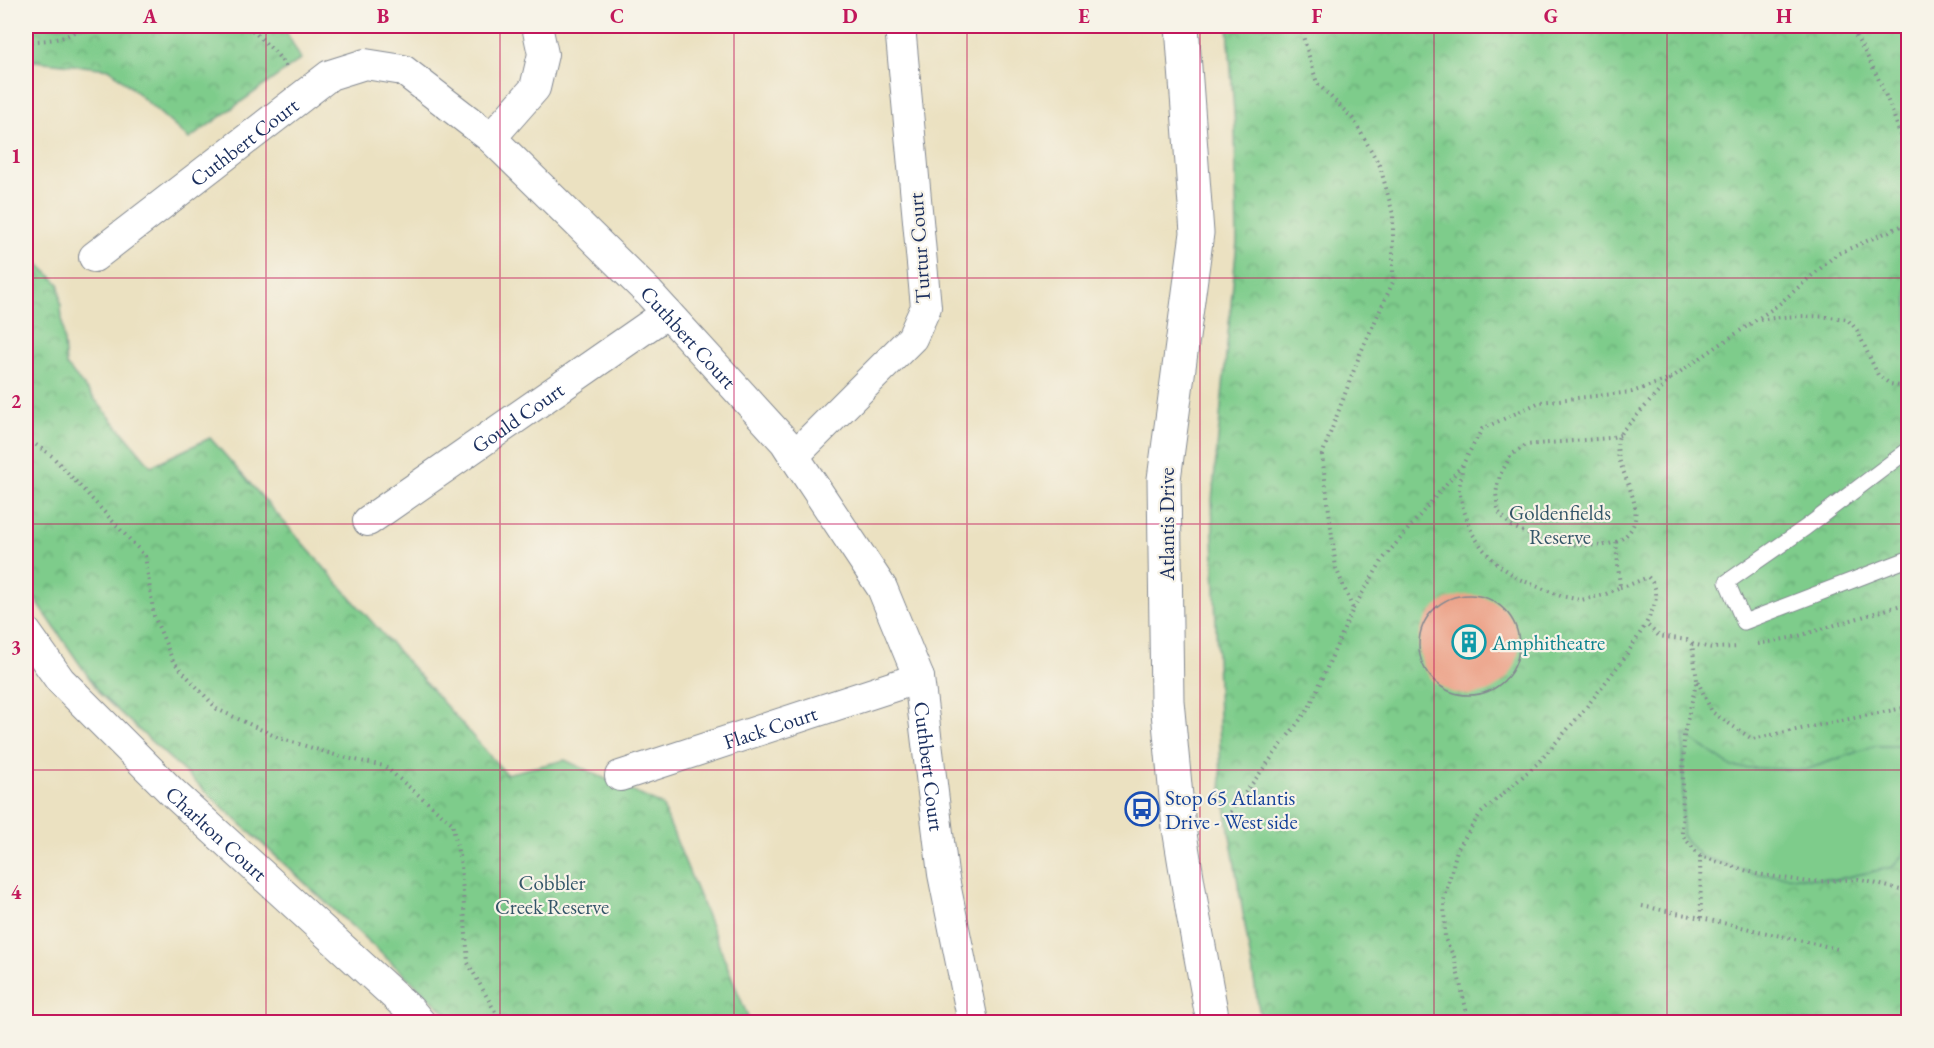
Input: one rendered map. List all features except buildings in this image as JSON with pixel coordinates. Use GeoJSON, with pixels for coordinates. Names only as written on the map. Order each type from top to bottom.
{"type":"FeatureCollection","features":[{"type":"Feature","properties":{"kind":"street"},"geometry":{"type":"LineString","coordinates":[[491,138],[535,88],[543,54],[537,26]]}},
{"type":"Feature","properties":{"kind":"street","name":"Turtur Court"},"geometry":{"type":"LineString","coordinates":[[794,456],[912,338],[927,307],[900,26]]}},
{"type":"Feature","properties":{"kind":"street","name":"Atlantis Drive"},"geometry":{"type":"LineString","coordinates":[[1182,26],[1197,233],[1164,479],[1167,701],[1179,828],[1192,914],[1213,1023]]}},
{"type":"Feature","properties":{"kind":"street","name":"Cuthbert Court"},"geometry":{"type":"LineString","coordinates":[[94,257],[330,75],[364,64],[403,70],[491,138],[667,313],[784,442],[882,588],[920,678],[943,874],[974,1023]]}},
{"type":"Feature","properties":{"kind":"street","name":"Gould Court"},"geometry":{"type":"LineString","coordinates":[[368,521],[667,313]]}},
{"type":"Feature","properties":{"kind":"street","name":"Charlton Court"},"geometry":{"type":"LineString","coordinates":[[26,632],[60,680],[172,792],[409,1009],[420,1023]]}},
{"type":"Feature","properties":{"kind":"street","name":"Flack Court"},"geometry":{"type":"LineString","coordinates":[[620,776],[920,678]]}},
{"type":"Feature","properties":{"kind":"lane"},"geometry":{"type":"LineString","coordinates":[[1908,450],[1805,528],[1727,582],[1744,622],[1908,559]]}},
{"type":"Feature","properties":{"kind":"path"},"geometry":{"type":"LineString","coordinates":[[26,42],[59,38],[75,33],[80,26]]}},
{"type":"Feature","properties":{"kind":"path"},"geometry":{"type":"LineString","coordinates":[[248,26],[276,53],[307,93]]}},
{"type":"Feature","properties":{"kind":"path"},"geometry":{"type":"LineString","coordinates":[[1300,26],[1317,83],[1353,120],[1380,166],[1393,214],[1392,282],[1360,354],[1323,455],[1336,568],[1353,609]]}},
{"type":"Feature","properties":{"kind":"path"},"geometry":{"type":"LineString","coordinates":[[1849,26],[1888,99],[1908,161],[1908,174]]}},
{"type":"Feature","properties":{"kind":"path"},"geometry":{"type":"LineString","coordinates":[[1620,435],[1618,451],[1635,508],[1634,524],[1627,537],[1601,546],[1566,544],[1528,534],[1511,526],[1498,511],[1496,493],[1500,475],[1511,455],[1526,445],[1609,438],[1620,435],[1671,378],[1779,305],[1837,255],[1908,223]]}},
{"type":"Feature","properties":{"kind":"path"},"geometry":{"type":"LineString","coordinates":[[1756,320],[1806,316],[1847,319],[1857,330],[1869,360],[1878,375],[1890,384],[1905,387]]}},
{"type":"Feature","properties":{"kind":"path"},"geometry":{"type":"LineString","coordinates":[[1227,817],[1309,708],[1353,609],[1383,560],[1463,464],[1482,429],[1540,402],[1632,392],[1671,378]]}},
{"type":"Feature","properties":{"kind":"path"},"geometry":{"type":"LineString","coordinates":[[26,438],[52,456],[145,556],[154,616],[173,661],[217,709],[279,738],[342,758],[384,766],[452,823],[461,865],[468,963],[501,1023]]}},
{"type":"Feature","properties":{"kind":"path"},"geometry":{"type":"LineString","coordinates":[[1463,464],[1459,490],[1463,508],[1472,533],[1497,564],[1519,579],[1561,596],[1581,600],[1604,595],[1648,577],[1655,585],[1656,601],[1646,624],[1625,657],[1581,714],[1538,763],[1480,814],[1457,850],[1444,900],[1445,939],[1454,957],[1469,1023]]}},
{"type":"Feature","properties":{"kind":"path"},"geometry":{"type":"LineString","coordinates":[[1616,542],[1620,587]]}},
{"type":"Feature","properties":{"kind":"path"},"geometry":{"type":"LineString","coordinates":[[1646,624],[1659,636],[1687,640],[1692,644],[1712,648],[1748,646],[1795,637],[1908,603]]}},
{"type":"Feature","properties":{"kind":"path"},"geometry":{"type":"LineString","coordinates":[[1692,644],[1697,680],[1712,712],[1752,739],[1908,707]]}},
{"type":"Feature","properties":{"kind":"path"},"geometry":{"type":"LineString","coordinates":[[1697,680],[1684,734],[1682,835],[1700,856],[1757,874],[1809,882],[1858,879],[1908,892]]}},
{"type":"Feature","properties":{"kind":"path"},"geometry":{"type":"LineString","coordinates":[[1700,856],[1701,918]]}},
{"type":"Feature","properties":{"kind":"path"},"geometry":{"type":"LineString","coordinates":[[1642,906],[1838,949]]}},
{"type":"Feature","properties":{"kind":"green space"},"geometry":{"type":"Polygon","coordinates":[[[26,26],[283,26],[301,59],[189,139],[110,69],[26,60],[26,26]]]}},
{"type":"Feature","properties":{"kind":"green space","name":"Goldenfields Reserve"},"geometry":{"type":"Polygon","coordinates":[[[1228,26],[1908,26],[1908,1022],[1261,1022],[1221,781],[1212,500],[1237,242],[1235,127],[1228,26]]]}},
{"type":"Feature","properties":{"kind":"green space","name":"Cobbler Creek Reserve"},"geometry":{"type":"Polygon","coordinates":[[[26,251],[59,284],[66,365],[151,466],[210,438],[506,774],[565,760],[662,805],[750,1022],[453,1022],[446,1013],[101,695],[26,586],[26,251]]]}},
{"type":"Feature","properties":{"kind":"green space"},"geometry":{"type":"Polygon","coordinates":[[[1684,734],[1732,767],[1805,770],[1874,746],[1908,746],[1908,848],[1893,867],[1834,880],[1757,874],[1700,856],[1682,835],[1684,734]]]}},
{"type":"Feature","properties":{"kind":"place","name":"Amphitheatre"},"geometry":{"type":"Point","coordinates":[1469,642]}},
{"type":"Feature","properties":{"kind":"place","name":"Stop 65 Atlantis Drive - West side"},"geometry":{"type":"Point","coordinates":[1142,809]}}]}
